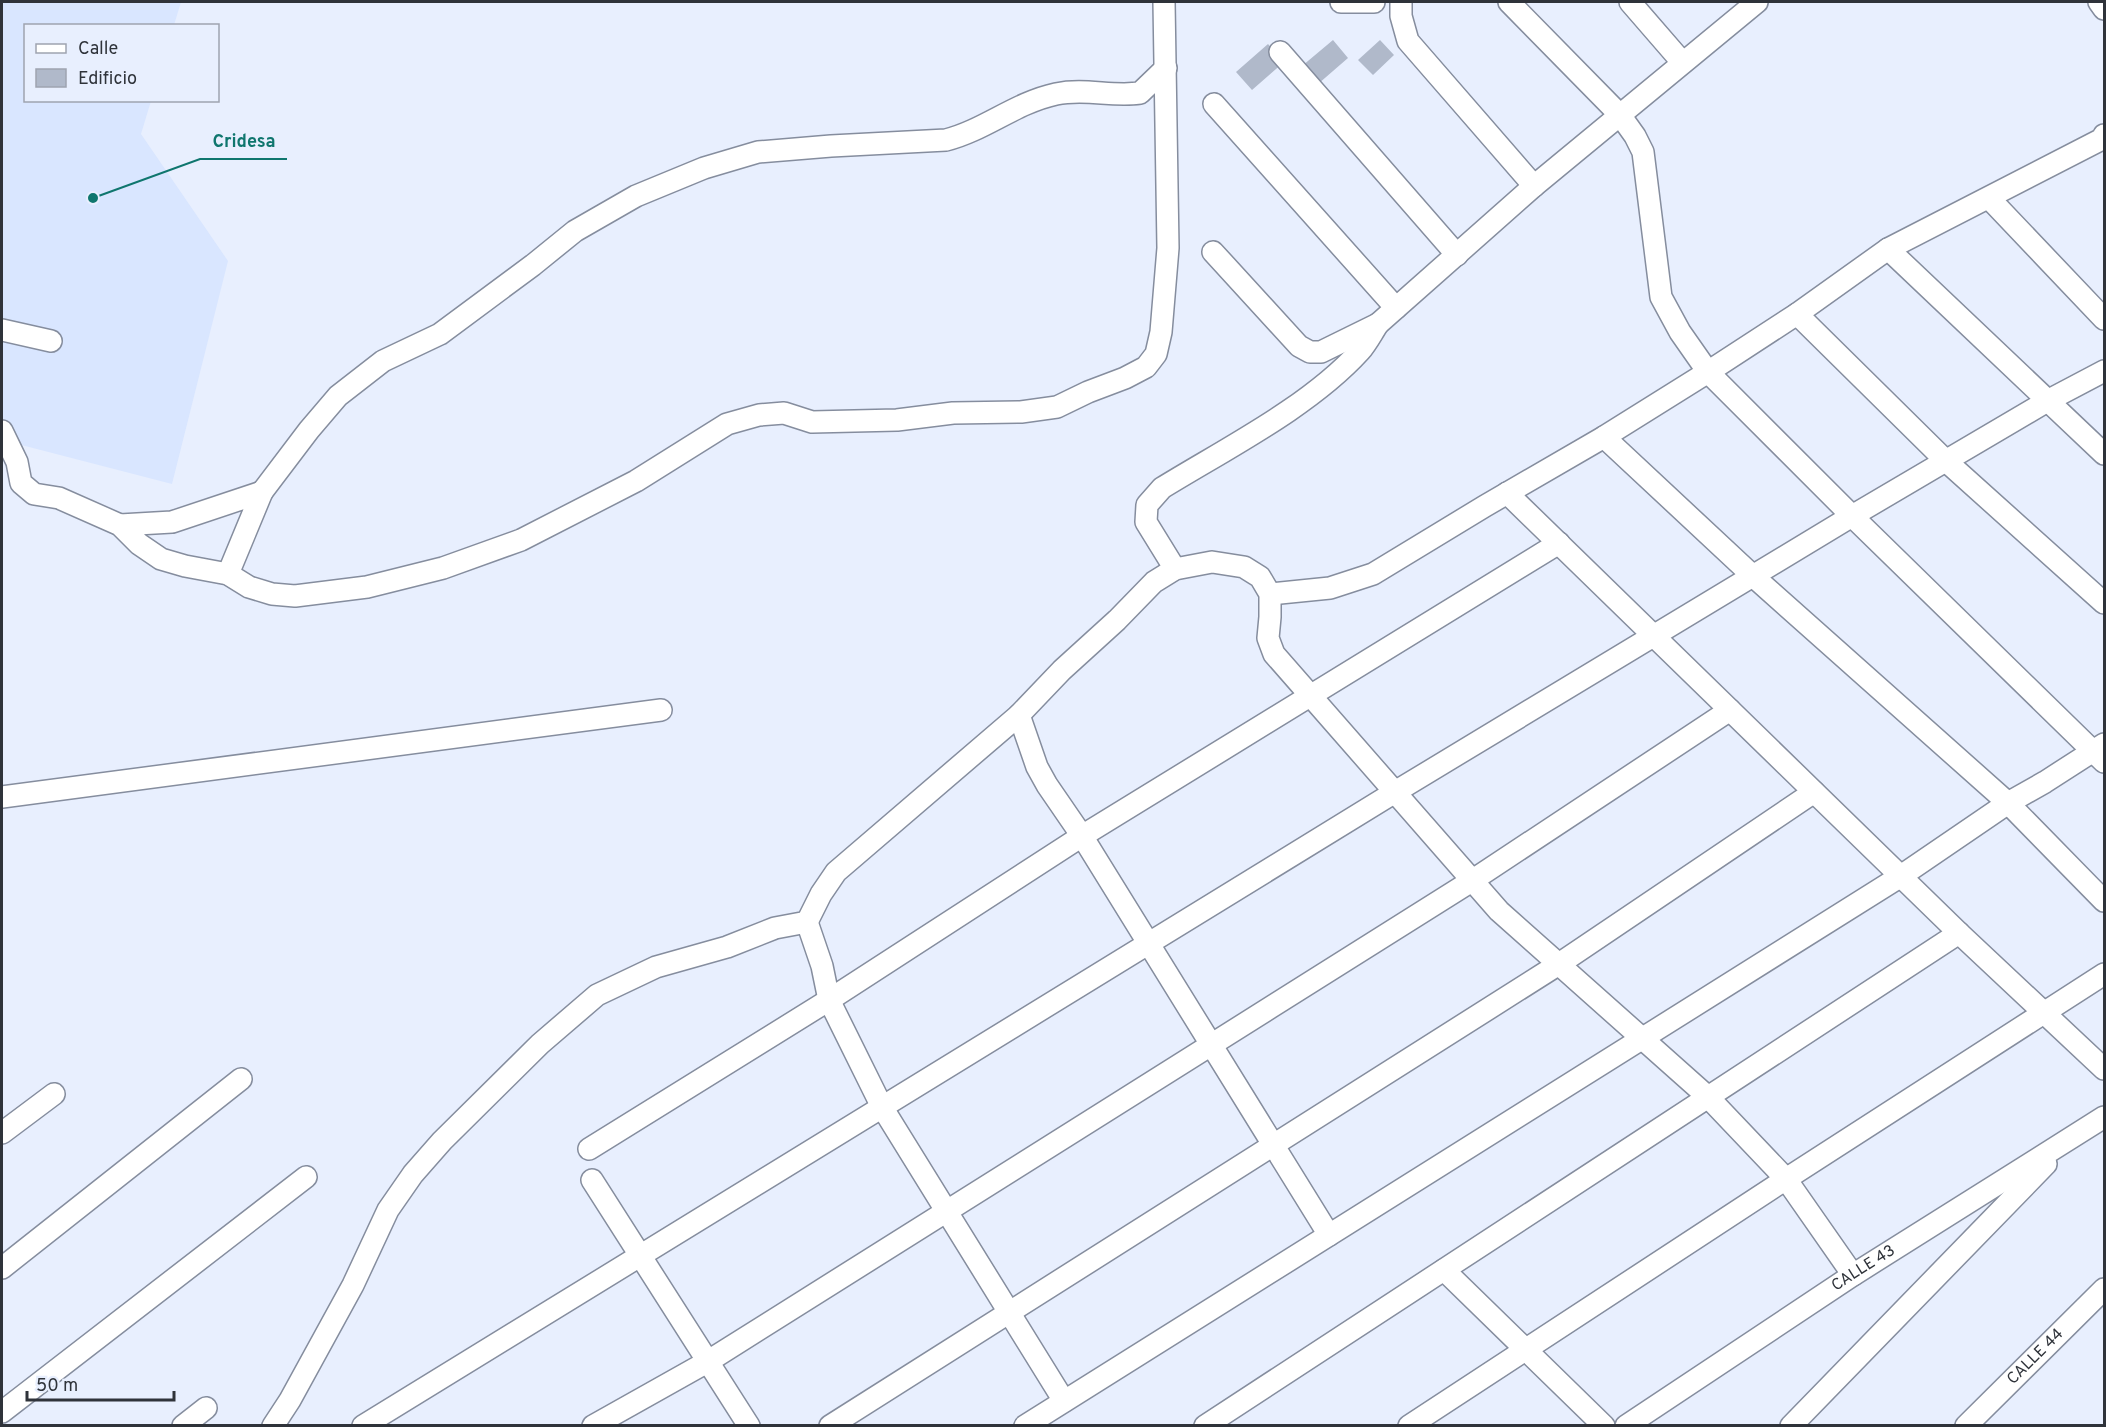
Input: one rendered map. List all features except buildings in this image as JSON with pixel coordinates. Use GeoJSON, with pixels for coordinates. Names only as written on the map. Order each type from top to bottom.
{"type":"FeatureCollection","features":[{"type":"Feature","properties":{"kind":"street"},"geometry":{"type":"LineString","coordinates":[[2,431],[17,462],[21,483],[34,494],[59,498],[120,525],[139,544],[161,559],[228,574],[249,587],[272,594],[295,596],[368,587],[443,568],[520,540],[636,481],[727,424],[759,415],[784,413],[812,422],[897,420],[953,413],[1021,412],[1057,407],[1146,367],[1156,354],[1161,332],[1168,248],[1164,2]]}},
{"type":"Feature","properties":{"kind":"street"},"geometry":{"type":"LineString","coordinates":[[1341,2],[1374,2]]}},
{"type":"Feature","properties":{"kind":"street"},"geometry":{"type":"LineString","coordinates":[[1025,1425],[1900,876],[2008,803],[2100,752],[1852,516],[1708,372],[1680,332],[1661,297],[1643,152],[1635,136],[1620,115],[1509,2]]}},
{"type":"Feature","properties":{"kind":"street"},"geometry":{"type":"LineString","coordinates":[[1630,2],[1682,62]]}},
{"type":"Feature","properties":{"kind":"street"},"geometry":{"type":"LineString","coordinates":[[2099,2],[2104,9]]}},
{"type":"Feature","properties":{"kind":"street"},"geometry":{"type":"LineString","coordinates":[[1175,569],[1146,522],[1147,506],[1162,488],[1293,408],[1340,370],[1361,349],[1378,324],[1534,186],[1752,3]]}},
{"type":"Feature","properties":{"kind":"street"},"geometry":{"type":"LineString","coordinates":[[1401,9],[1408,41],[1534,186]]}},
{"type":"Feature","properties":{"kind":"street"},"geometry":{"type":"LineString","coordinates":[[1280,52],[1457,255]]}},
{"type":"Feature","properties":{"kind":"street"},"geometry":{"type":"LineString","coordinates":[[228,574],[262,492],[338,396],[383,361],[440,334],[575,231],[636,196],[704,168],[758,152],[946,140],[964,135],[1021,105],[1057,94],[1084,90],[1140,93],[1166,68]]}},
{"type":"Feature","properties":{"kind":"street"},"geometry":{"type":"LineString","coordinates":[[1214,104],[1396,308]]}},
{"type":"Feature","properties":{"kind":"street"},"geometry":{"type":"LineString","coordinates":[[1270,594],[1330,588],[1373,574],[1604,437],[1708,372],[1797,314],[1888,249],[2104,138]]}},
{"type":"Feature","properties":{"kind":"street"},"geometry":{"type":"LineString","coordinates":[[1989,198],[2104,319]]}},
{"type":"Feature","properties":{"kind":"street"},"geometry":{"type":"LineString","coordinates":[[1888,249],[2104,454]]}},
{"type":"Feature","properties":{"kind":"street"},"geometry":{"type":"LineString","coordinates":[[1213,252],[1299,346],[1310,352],[1321,352],[1378,324]]}},
{"type":"Feature","properties":{"kind":"street"},"geometry":{"type":"LineString","coordinates":[[1797,314],[1946,461],[2104,603]]}},
{"type":"Feature","properties":{"kind":"street"},"geometry":{"type":"LineString","coordinates":[[2,330],[51,341]]}},
{"type":"Feature","properties":{"kind":"street"},"geometry":{"type":"LineString","coordinates":[[363,1425],[1395,792],[1852,516],[2049,400],[2104,371]]}},
{"type":"Feature","properties":{"kind":"street"},"geometry":{"type":"LineString","coordinates":[[1604,437],[1754,577],[2008,803],[2104,901]]}},
{"type":"Feature","properties":{"kind":"street"},"geometry":{"type":"LineString","coordinates":[[120,525],[172,522],[262,492]]}},
{"type":"Feature","properties":{"kind":"street"},"geometry":{"type":"LineString","coordinates":[[1507,493],[1959,933],[2104,1069]]}},
{"type":"Feature","properties":{"kind":"street"},"geometry":{"type":"LineString","coordinates":[[589,1149],[829,1000],[1083,836],[1559,543]]}},
{"type":"Feature","properties":{"kind":"street"},"geometry":{"type":"LineString","coordinates":[[1064,1401],[882,1107],[829,1000],[822,966],[807,922],[821,894],[836,872],[1019,715],[1062,670],[1117,620],[1154,582],[1175,569],[1212,562],[1244,567],[1260,578],[1270,594],[1268,638],[1275,654],[1499,911],[1708,1097],[1786,1179],[1853,1275]]}},
{"type":"Feature","properties":{"kind":"street"},"geometry":{"type":"LineString","coordinates":[[2,797],[662,710]]}},
{"type":"Feature","properties":{"kind":"street"},"geometry":{"type":"LineString","coordinates":[[593,1425],[707,1362],[1473,880],[1730,710]]}},
{"type":"Feature","properties":{"kind":"street"},"geometry":{"type":"LineString","coordinates":[[1019,715],[1042,776],[1083,836],[1329,1235]]}},
{"type":"Feature","properties":{"kind":"street"},"geometry":{"type":"LineString","coordinates":[[830,1425],[1559,964],[1814,792]]}},
{"type":"Feature","properties":{"kind":"street"},"geometry":{"type":"LineString","coordinates":[[273,1425],[290,1400],[353,1285],[388,1210],[413,1174],[442,1141],[540,1044],[597,995],[656,967],[727,947],[775,928],[807,922]]}},
{"type":"Feature","properties":{"kind":"street"},"geometry":{"type":"LineString","coordinates":[[1205,1425],[1959,933]]}},
{"type":"Feature","properties":{"kind":"street"},"geometry":{"type":"LineString","coordinates":[[1409,1425],[2104,974]]}},
{"type":"Feature","properties":{"kind":"street"},"geometry":{"type":"LineString","coordinates":[[2,1268],[241,1079]]}},
{"type":"Feature","properties":{"kind":"street"},"geometry":{"type":"LineString","coordinates":[[2,1132],[54,1094]]}},
{"type":"Feature","properties":{"kind":"street","name":"CALLE 43"},"geometry":{"type":"LineString","coordinates":[[1626,1425],[1853,1275],[2104,1117]]}},
{"type":"Feature","properties":{"kind":"street"},"geometry":{"type":"LineString","coordinates":[[1791,1425],[2070,1138]]}},
{"type":"Feature","properties":{"kind":"street"},"geometry":{"type":"LineString","coordinates":[[2,1412],[306,1177]]}},
{"type":"Feature","properties":{"kind":"street"},"geometry":{"type":"LineString","coordinates":[[592,1180],[748,1425]]}},
{"type":"Feature","properties":{"kind":"street"},"geometry":{"type":"LineString","coordinates":[[1444,1270],[1604,1425]]}},
{"type":"Feature","properties":{"kind":"street","name":"CALLE 44"},"geometry":{"type":"LineString","coordinates":[[1966,1425],[2104,1289]]}},
{"type":"Feature","properties":{"kind":"street"},"geometry":{"type":"LineString","coordinates":[[183,1425],[206,1408]]}},
{"type":"Feature","properties":{"kind":"shaded area"},"geometry":{"type":"Polygon","coordinates":[[[2,2],[181,2],[174,24],[24,24],[24,102],[151,102],[141,134],[228,261],[172,484],[2,440],[2,2]]]}},
{"type":"Feature","properties":{"kind":"place","name":"Cridesa"},"geometry":{"type":"Point","coordinates":[93,198]}}]}
